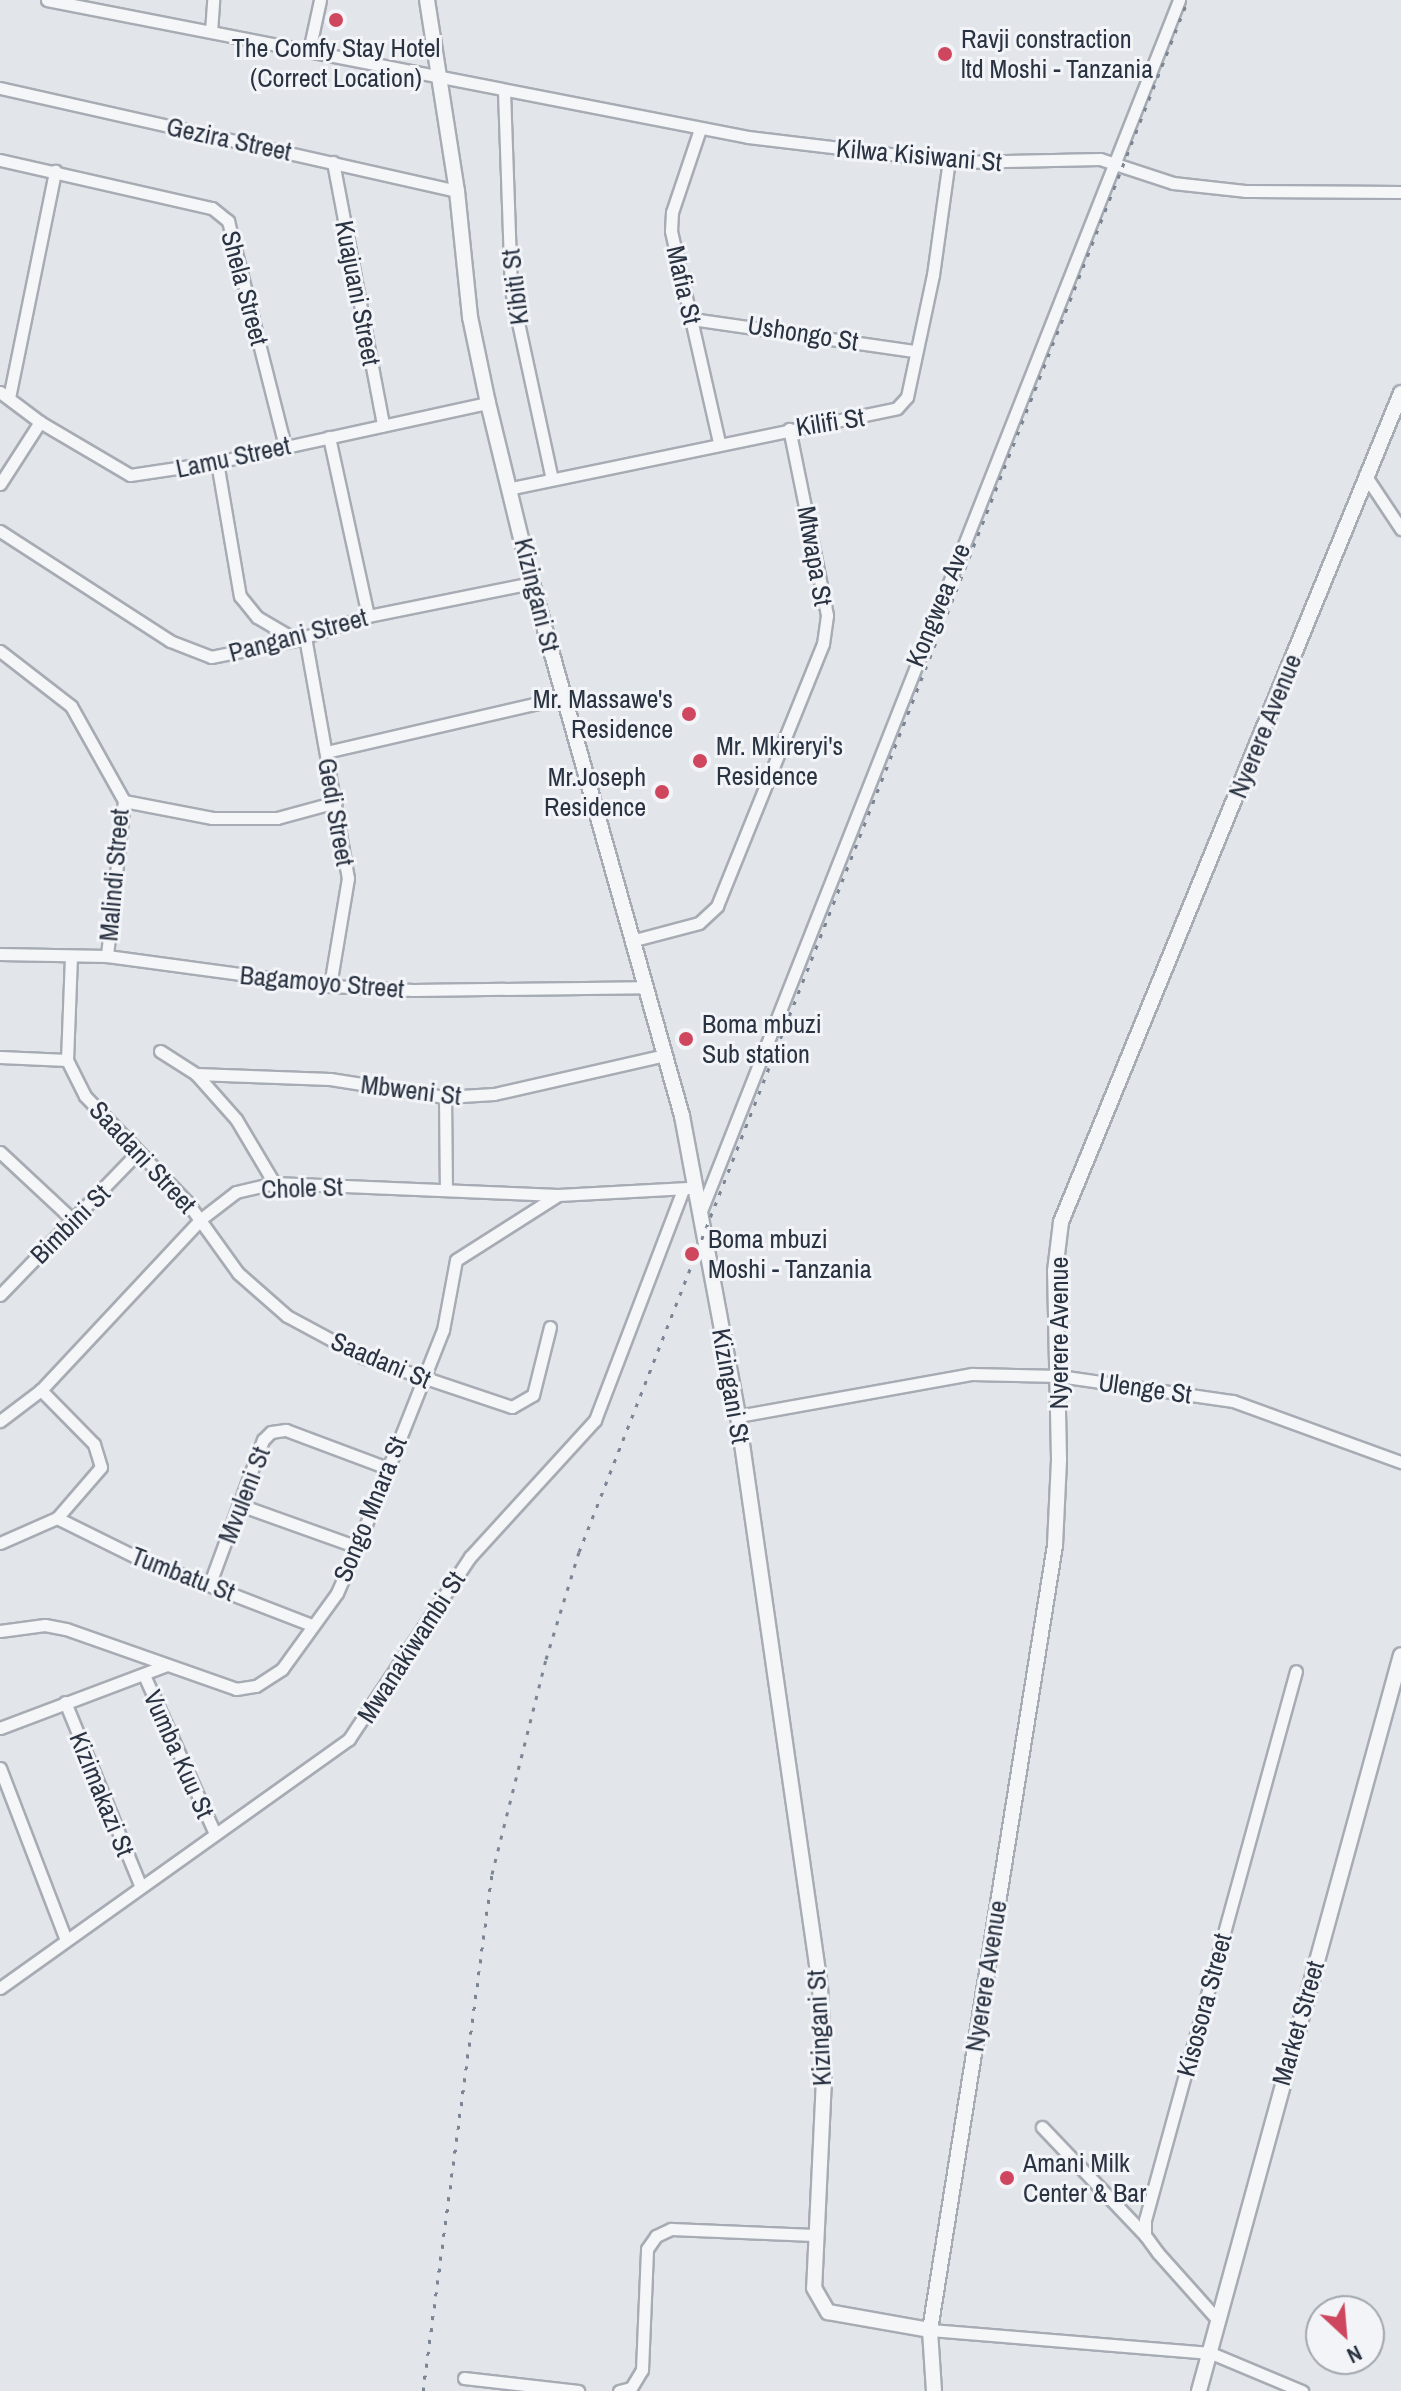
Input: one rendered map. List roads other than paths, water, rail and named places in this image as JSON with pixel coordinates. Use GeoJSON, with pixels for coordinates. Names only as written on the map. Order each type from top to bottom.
{"type":"FeatureCollection","features":[{"type":"Feature","properties":{"kind":"street","name":"Kilwa Kisiwani St"},"geometry":{"type":"LineString","coordinates":[[47,0],[85,4],[700,129],[949,160],[1115,160],[1146,175],[1194,186],[1316,196],[1401,192]]}},
{"type":"Feature","properties":{"kind":"street"},"geometry":{"type":"LineString","coordinates":[[211,32],[213,0]]}},
{"type":"Feature","properties":{"kind":"street"},"geometry":{"type":"LineString","coordinates":[[309,51],[320,0]]}},
{"type":"Feature","properties":{"kind":"street","name":"Kizingani St"},"geometry":{"type":"LineString","coordinates":[[427,0],[457,191],[470,317],[488,403],[512,488],[532,583],[665,1055],[690,1187],[701,1211],[738,1416],[820,1986],[824,2079],[814,2235],[814,2288],[821,2306],[841,2316],[930,2330],[1211,2353],[1262,2379],[1302,2391]]}},
{"type":"Feature","properties":{"kind":"street","name":"Kongwea Ave"},"geometry":{"type":"LineString","coordinates":[[701,1211],[1179,0]]}},
{"type":"Feature","properties":{"kind":"street","name":"Gezira Street"},"geometry":{"type":"LineString","coordinates":[[0,88],[457,191]]}},
{"type":"Feature","properties":{"kind":"street","name":"Kibiti St"},"geometry":{"type":"LineString","coordinates":[[504,91],[511,290],[552,479]]}},
{"type":"Feature","properties":{"kind":"street","name":"Mafia St"},"geometry":{"type":"LineString","coordinates":[[700,129],[671,221],[719,442]]}},
{"type":"Feature","properties":{"kind":"street","name":"Shela Street"},"geometry":{"type":"LineString","coordinates":[[0,160],[212,208],[228,221],[285,446]]}},
{"type":"Feature","properties":{"kind":"street","name":"Kilifi St"},"geometry":{"type":"LineString","coordinates":[[512,488],[719,442],[897,408],[907,397],[914,351],[933,275],[949,160]]}},
{"type":"Feature","properties":{"kind":"street","name":"Kuajuani Street"},"geometry":{"type":"LineString","coordinates":[[333,162],[383,425]]}},
{"type":"Feature","properties":{"kind":"street"},"geometry":{"type":"LineString","coordinates":[[4,395],[55,171]]}},
{"type":"Feature","properties":{"kind":"street","name":"Ushongo St"},"geometry":{"type":"LineString","coordinates":[[692,319],[914,351]]}},
{"type":"Feature","properties":{"kind":"street","name":"Nyerere Avenue"},"geometry":{"type":"LineString","coordinates":[[932,2384],[930,2330],[1055,1545],[1059,1376],[1055,1271],[1061,1222],[1401,393]]}},
{"type":"Feature","properties":{"kind":"street","name":"Lamu Street"},"geometry":{"type":"LineString","coordinates":[[4,395],[40,422],[130,475],[217,462],[488,403]]}},
{"type":"Feature","properties":{"kind":"street"},"geometry":{"type":"LineString","coordinates":[[0,484],[40,422]]}},
{"type":"Feature","properties":{"kind":"street","name":"Mtwapa St"},"geometry":{"type":"LineString","coordinates":[[631,941],[699,923],[717,906],[823,644],[827,615],[789,429]]}},
{"type":"Feature","properties":{"kind":"street"},"geometry":{"type":"LineString","coordinates":[[329,437],[368,616]]}},
{"type":"Feature","properties":{"kind":"street"},"geometry":{"type":"LineString","coordinates":[[217,462],[240,596],[257,617],[300,639]]}},
{"type":"Feature","properties":{"kind":"street"},"geometry":{"type":"LineString","coordinates":[[1365,475],[1401,529]]}},
{"type":"Feature","properties":{"kind":"street","name":"Pangani Street"},"geometry":{"type":"LineString","coordinates":[[0,531],[194,654],[226,656],[300,639],[368,616],[532,583]]}},
{"type":"Feature","properties":{"kind":"street","name":"Gedi Street"},"geometry":{"type":"LineString","coordinates":[[300,639],[326,752],[348,878],[330,986]]}},
{"type":"Feature","properties":{"kind":"street","name":"Malindi Street"},"geometry":{"type":"LineString","coordinates":[[0,651],[71,706],[124,801],[107,956]]}},
{"type":"Feature","properties":{"kind":"street"},"geometry":{"type":"LineString","coordinates":[[326,752],[564,697]]}},
{"type":"Feature","properties":{"kind":"street"},"geometry":{"type":"LineString","coordinates":[[124,801],[212,818],[277,818],[336,802]]}},
{"type":"Feature","properties":{"kind":"street","name":"Bagamoyo Street"},"geometry":{"type":"LineString","coordinates":[[0,954],[107,956],[330,986],[506,992],[645,987]]}},
{"type":"Feature","properties":{"kind":"street","name":"Saadani Street"},"geometry":{"type":"LineString","coordinates":[[71,956],[67,1060],[85,1096],[201,1219]]}},
{"type":"Feature","properties":{"kind":"street"},"geometry":{"type":"LineString","coordinates":[[160,1051],[196,1074],[236,1119],[274,1183]]}},
{"type":"Feature","properties":{"kind":"street","name":"Mbweni St"},"geometry":{"type":"LineString","coordinates":[[196,1074],[330,1079],[445,1097],[494,1094],[665,1055]]}},
{"type":"Feature","properties":{"kind":"street"},"geometry":{"type":"LineString","coordinates":[[0,1057],[67,1060]]}},
{"type":"Feature","properties":{"kind":"street"},"geometry":{"type":"LineString","coordinates":[[445,1097],[446,1187]]}},
{"type":"Feature","properties":{"kind":"street"},"geometry":{"type":"LineString","coordinates":[[0,1152],[75,1222]]}},
{"type":"Feature","properties":{"kind":"street","name":"Bimbini St"},"geometry":{"type":"LineString","coordinates":[[0,1295],[75,1222],[138,1152]]}},
{"type":"Feature","properties":{"kind":"street","name":"Chole St"},"geometry":{"type":"LineString","coordinates":[[0,1421],[41,1390],[201,1219],[236,1192],[274,1183],[446,1187],[558,1195],[690,1187]]}},
{"type":"Feature","properties":{"kind":"street","name":"Mwanakiwambi St"},"geometry":{"type":"LineString","coordinates":[[0,1988],[65,1937],[349,1739],[470,1557],[595,1420],[690,1187]]}},
{"type":"Feature","properties":{"kind":"street","name":"Songo Mnara St"},"geometry":{"type":"LineString","coordinates":[[0,1631],[37,1625],[66,1629],[247,1689],[282,1669],[337,1593],[357,1547],[443,1330],[456,1260],[558,1195]]}},
{"type":"Feature","properties":{"kind":"street","name":"Saadani St"},"geometry":{"type":"LineString","coordinates":[[201,1219],[238,1273],[287,1316],[363,1357],[501,1406],[521,1404],[533,1395],[550,1327]]}},
{"type":"Feature","properties":{"kind":"street","name":"Ulenge St"},"geometry":{"type":"LineString","coordinates":[[738,1416],[972,1374],[1059,1376],[1233,1401],[1401,1462]]}},
{"type":"Feature","properties":{"kind":"street"},"geometry":{"type":"LineString","coordinates":[[0,1543],[57,1518],[101,1467],[101,1457],[41,1390]]}},
{"type":"Feature","properties":{"kind":"street","name":"Mvuleni St"},"geometry":{"type":"LineString","coordinates":[[210,1583],[263,1440],[271,1432],[286,1430],[387,1468]]}},
{"type":"Feature","properties":{"kind":"street"},"geometry":{"type":"LineString","coordinates":[[240,1505],[357,1547]]}},
{"type":"Feature","properties":{"kind":"street","name":"Tumbatu St"},"geometry":{"type":"LineString","coordinates":[[57,1518],[136,1557],[210,1583],[311,1625]]}},
{"type":"Feature","properties":{"kind":"street","name":"Market Street"},"geometry":{"type":"LineString","coordinates":[[1199,2391],[1211,2353],[1216,2318],[1401,1655]]}},
{"type":"Feature","properties":{"kind":"street"},"geometry":{"type":"LineString","coordinates":[[0,1728],[167,1665]]}},
{"type":"Feature","properties":{"kind":"street","name":"Kisosora Street"},"geometry":{"type":"LineString","coordinates":[[1145,2235],[1296,1671]]}},
{"type":"Feature","properties":{"kind":"street","name":"Vumba Kuu St"},"geometry":{"type":"LineString","coordinates":[[144,1675],[215,1834]]}},
{"type":"Feature","properties":{"kind":"street","name":"Kizimakazi St"},"geometry":{"type":"LineString","coordinates":[[65,1702],[140,1885]]}},
{"type":"Feature","properties":{"kind":"street"},"geometry":{"type":"LineString","coordinates":[[0,1768],[65,1937]]}},
{"type":"Feature","properties":{"kind":"street"},"geometry":{"type":"LineString","coordinates":[[1042,2127],[1145,2235],[1216,2318]]}},
{"type":"Feature","properties":{"kind":"street"},"geometry":{"type":"LineString","coordinates":[[619,2391],[631,2388],[642,2370],[647,2249],[656,2236],[671,2229],[814,2235]]}},
{"type":"Feature","properties":{"kind":"street"},"geometry":{"type":"LineString","coordinates":[[464,2378],[578,2391]]}},
{"type":"Feature","properties":{"kind":"street"},"geometry":{"type":"LineString","coordinates":[[922,2391],[932,2384]]}},
{"type":"Feature","properties":{"kind":"railway"},"geometry":{"type":"LineString","coordinates":[[423,2391],[492,1874],[546,1659],[579,1552],[1188,0]]}},
{"type":"Feature","properties":{"kind":"place","name":"The Comfy Stay Hotel (Correct Location)"},"geometry":{"type":"Point","coordinates":[336,20]}},
{"type":"Feature","properties":{"kind":"place","name":"Ravji constraction ltd Moshi - Tanzania"},"geometry":{"type":"Point","coordinates":[945,54]}},
{"type":"Feature","properties":{"kind":"place","name":"Mr. Massawe's Residence"},"geometry":{"type":"Point","coordinates":[689,714]}},
{"type":"Feature","properties":{"kind":"place","name":"Mr. Mkireryi's Residence"},"geometry":{"type":"Point","coordinates":[700,761]}},
{"type":"Feature","properties":{"kind":"place","name":"Mr.Joseph Residence"},"geometry":{"type":"Point","coordinates":[662,792]}},
{"type":"Feature","properties":{"kind":"place","name":"Boma mbuzi Sub station"},"geometry":{"type":"Point","coordinates":[686,1039]}},
{"type":"Feature","properties":{"kind":"place","name":"Boma mbuzi Moshi - Tanzania"},"geometry":{"type":"Point","coordinates":[692,1254]}},
{"type":"Feature","properties":{"kind":"place","name":"Amani Milk Center & Bar"},"geometry":{"type":"Point","coordinates":[1007,2178]}}]}
